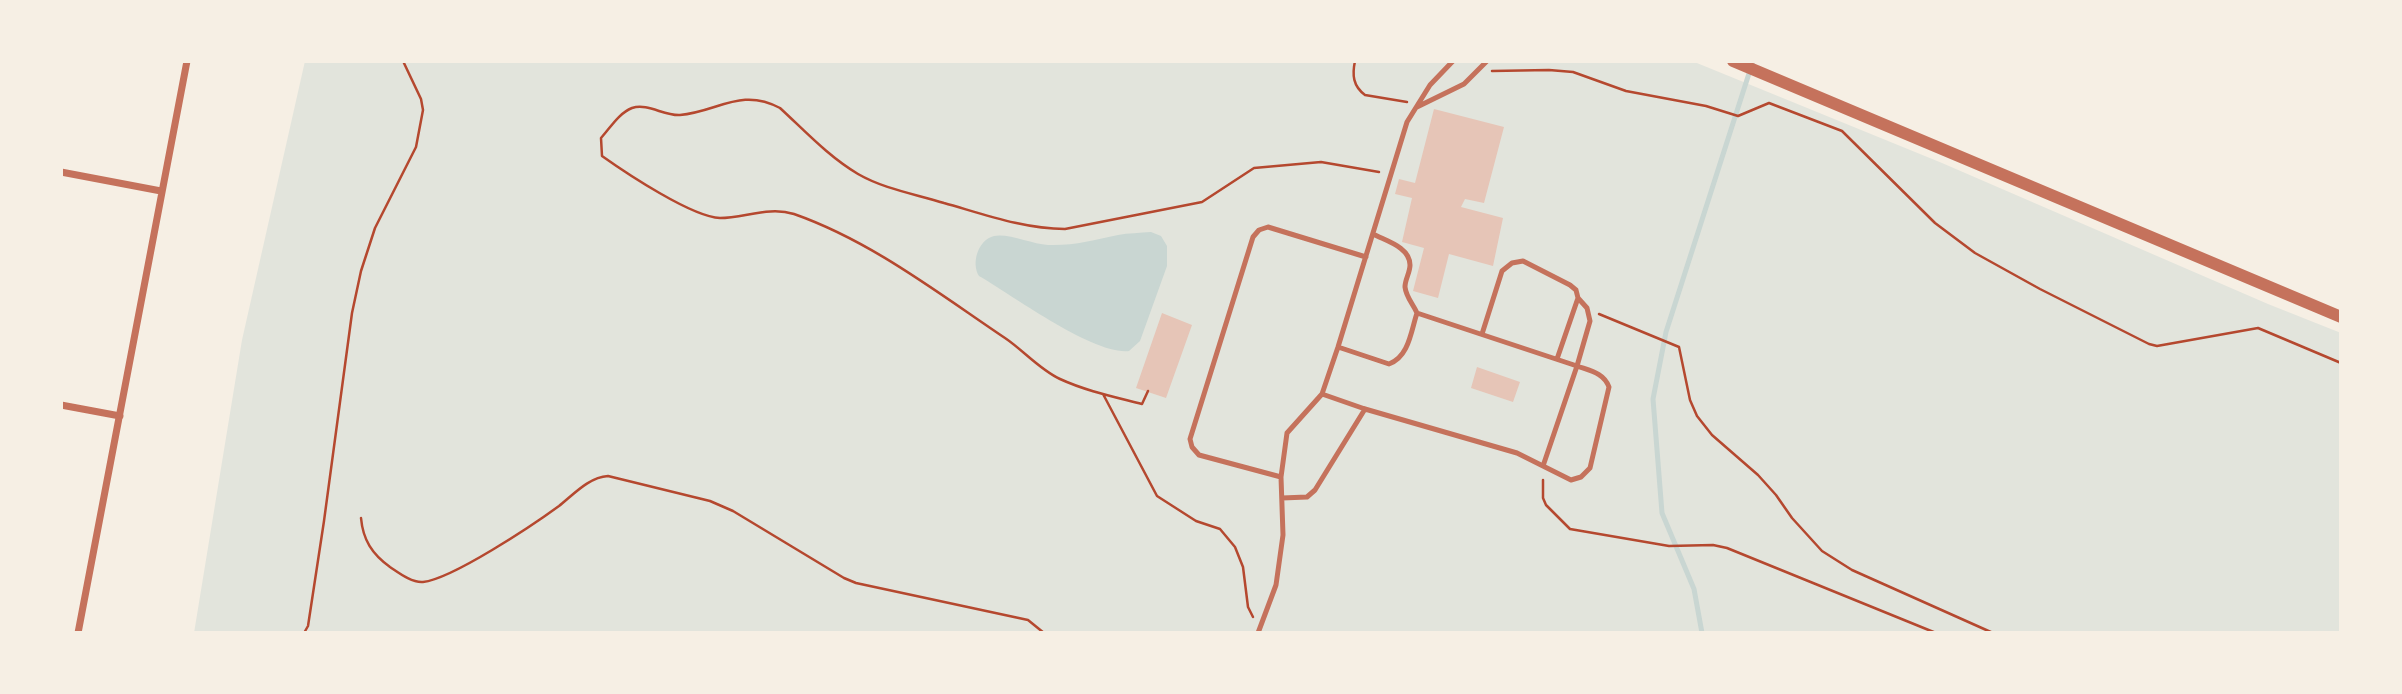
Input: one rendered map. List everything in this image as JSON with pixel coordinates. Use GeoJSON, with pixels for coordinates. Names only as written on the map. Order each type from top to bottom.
{"type":"FeatureCollection","features":[{"type":"Feature","properties":{"kind":"street"},"geometry":{"type":"LineString","coordinates":[[78,633],[187,61]]}},
{"type":"Feature","properties":{"kind":"street"},"geometry":{"type":"LineString","coordinates":[[1738,63],[2341,317]]}},
{"type":"Feature","properties":{"kind":"street"},"geometry":{"type":"LineString","coordinates":[[61,172],[161,191]]}},
{"type":"Feature","properties":{"kind":"street"},"geometry":{"type":"LineString","coordinates":[[61,405],[120,416]]}},
{"type":"Feature","properties":{"kind":"lane"},"geometry":{"type":"LineString","coordinates":[[1258,633],[1276,585],[1283,535],[1281,477],[1287,433],[1322,394],[1407,122],[1430,85],[1453,61]]}},
{"type":"Feature","properties":{"kind":"lane"},"geometry":{"type":"LineString","coordinates":[[1417,107],[1464,84],[1487,61]]}},
{"type":"Feature","properties":{"kind":"lane"},"geometry":{"type":"LineString","coordinates":[[1281,477],[1199,455],[1192,447],[1190,439],[1252,237],[1259,230],[1268,228],[1366,257]]}},
{"type":"Feature","properties":{"kind":"lane"},"geometry":{"type":"LineString","coordinates":[[1322,394],[1517,453],[1571,480],[1581,477],[1590,468],[1609,387],[1606,379],[1600,374],[1417,313],[1407,295],[1405,283],[1410,267],[1409,256],[1402,249],[1373,234]]}},
{"type":"Feature","properties":{"kind":"lane"},"geometry":{"type":"LineString","coordinates":[[1482,334],[1502,271],[1512,263],[1523,261],[1570,285],[1587,309],[1590,321],[1543,466]]}},
{"type":"Feature","properties":{"kind":"lane"},"geometry":{"type":"LineString","coordinates":[[1557,359],[1578,298]]}},
{"type":"Feature","properties":{"kind":"lane"},"geometry":{"type":"LineString","coordinates":[[1338,347],[1389,364],[1398,361],[1404,354],[1417,313]]}},
{"type":"Feature","properties":{"kind":"lane"},"geometry":{"type":"LineString","coordinates":[[1282,498],[1307,497],[1315,489],[1365,409]]}},
{"type":"Feature","properties":{"kind":"path"},"geometry":{"type":"LineString","coordinates":[[304,633],[324,521],[352,313],[359,282],[375,228],[415,147],[423,110],[421,99],[403,61]]}},
{"type":"Feature","properties":{"kind":"path"},"geometry":{"type":"LineString","coordinates":[[1355,61],[1353,81],[1365,95],[1406,102],[1417,107]]}},
{"type":"Feature","properties":{"kind":"path"},"geometry":{"type":"LineString","coordinates":[[1479,71],[1573,72],[1626,91],[1738,116],[1769,103],[1842,131],[1934,223],[1975,253],[2149,344],[2157,346],[2258,328],[2341,363]]}},
{"type":"Feature","properties":{"kind":"path"},"geometry":{"type":"LineString","coordinates":[[1148,391],[1142,404],[1058,379],[1014,344],[882,256],[835,232],[784,212],[718,218],[686,207],[623,172],[602,156],[601,138],[622,114],[637,107],[677,115],[736,100],[750,99],[770,103],[780,108],[833,157],[858,174],[889,188],[1018,223],[1052,229],[1065,229],[1202,202],[1254,168],[1321,162],[1389,174]]}},
{"type":"Feature","properties":{"kind":"path"},"geometry":{"type":"LineString","coordinates":[[1596,313],[1679,347],[1690,400],[1697,416],[1712,435],[1758,475],[1776,495],[1791,518],[1822,551],[1852,570],[1993,633]]}},
{"type":"Feature","properties":{"kind":"path"},"geometry":{"type":"LineString","coordinates":[[1103,394],[1160,500],[1196,521],[1220,529],[1235,547],[1243,567],[1248,607],[1254,618],[1253,625]]}},
{"type":"Feature","properties":{"kind":"path"},"geometry":{"type":"LineString","coordinates":[[1543,466],[1543,498],[1546,505],[1570,529],[1669,546],[1713,545],[1727,548],[1936,633]]}},
{"type":"Feature","properties":{"kind":"path"},"geometry":{"type":"LineString","coordinates":[[361,518],[365,539],[379,559],[399,573],[418,582],[425,582],[447,575],[539,520],[596,478],[608,476],[710,501],[733,511],[856,583],[1028,620],[1044,633]]}},
{"type":"Feature","properties":{"kind":"shaded area"},"geometry":{"type":"Polygon","coordinates":[[[305,61],[1692,61],[1942,163],[2341,333],[2341,633],[194,633],[242,340],[305,61]]]}},
{"type":"Feature","properties":{"kind":"shaded area"},"geometry":{"type":"Polygon","coordinates":[[[1151,232],[1161,236],[1167,246],[1167,266],[1140,341],[1129,351],[1114,350],[1074,334],[979,276],[977,271],[976,259],[980,247],[988,238],[994,236],[1057,245],[1151,232]]]}},
{"type":"Feature","properties":{"kind":"building"},"geometry":{"type":"Polygon","coordinates":[[[1434,109],[1504,127],[1484,203],[1465,199],[1461,207],[1503,218],[1493,266],[1449,254],[1438,298],[1413,291],[1424,248],[1402,242],[1412,198],[1395,194],[1399,179],[1415,183],[1434,109]]]}},
{"type":"Feature","properties":{"kind":"building"},"geometry":{"type":"Polygon","coordinates":[[[1162,313],[1192,325],[1166,398],[1136,388],[1162,313]]]}},
{"type":"Feature","properties":{"kind":"building"},"geometry":{"type":"Polygon","coordinates":[[[1477,367],[1520,382],[1513,402],[1471,388],[1477,367]]]}},
{"type":"Feature","properties":{"kind":"waterway"},"geometry":{"type":"LineString","coordinates":[[1702,633],[1694,589],[1662,513],[1653,399],[1666,332],[1753,61]]}}]}
